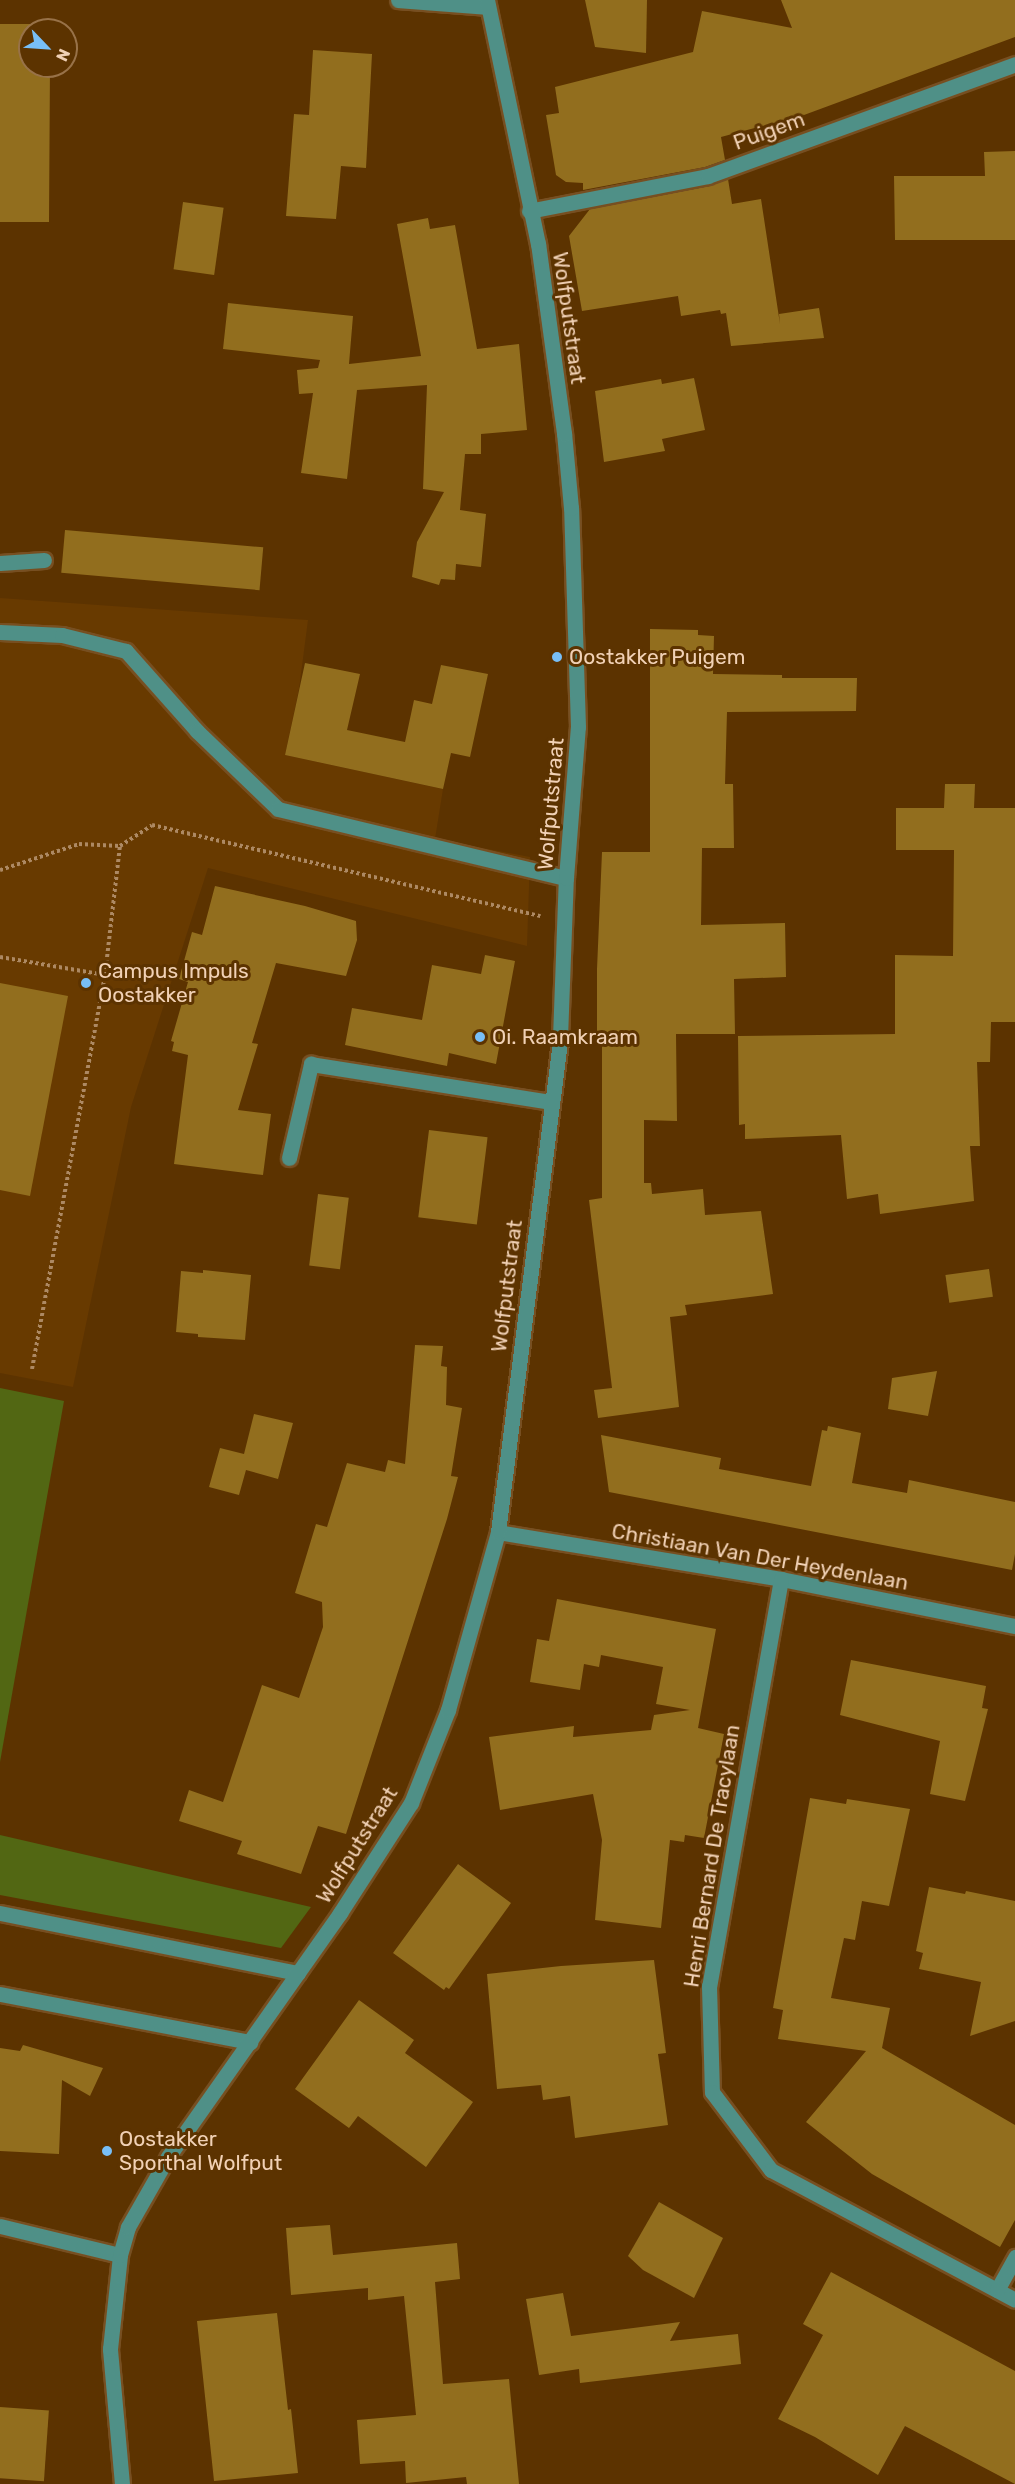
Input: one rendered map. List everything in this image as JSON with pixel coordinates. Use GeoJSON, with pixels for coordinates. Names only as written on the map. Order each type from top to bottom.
{"type":"FeatureCollection","features":[{"type":"Feature","properties":{"kind":"street"},"geometry":{"type":"LineString","coordinates":[[398,0],[487,4]]}},
{"type":"Feature","properties":{"kind":"street","name":"Wolfputstraat"},"geometry":{"type":"LineString","coordinates":[[122,2484],[110,2349],[120,2255],[128,2227],[168,2157],[298,1973],[411,1803],[448,1710],[498,1532],[560,1038],[566,879],[578,727],[571,508],[564,434],[543,279],[487,4]]}},
{"type":"Feature","properties":{"kind":"street","name":"Puigem"},"geometry":{"type":"LineString","coordinates":[[529,211],[708,176],[1015,64]]}},
{"type":"Feature","properties":{"kind":"street"},"geometry":{"type":"LineString","coordinates":[[0,562],[44,560]]}},
{"type":"Feature","properties":{"kind":"street"},"geometry":{"type":"LineString","coordinates":[[0,632],[62,635],[126,651],[197,731],[278,810],[566,879]]}},
{"type":"Feature","properties":{"kind":"street"},"geometry":{"type":"LineString","coordinates":[[289,1158],[311,1064],[552,1102]]}},
{"type":"Feature","properties":{"kind":"street","name":"Christiaan Van Der Heydenlaan"},"geometry":{"type":"LineString","coordinates":[[498,1532],[782,1579],[1015,1626]]}},
{"type":"Feature","properties":{"kind":"street","name":"Henri Bernard De Tracylaan"},"geometry":{"type":"LineString","coordinates":[[782,1579],[709,1986],[712,2092],[771,2170],[1015,2300]]}},
{"type":"Feature","properties":{"kind":"street"},"geometry":{"type":"LineString","coordinates":[[0,1913],[298,1973]]}},
{"type":"Feature","properties":{"kind":"street"},"geometry":{"type":"LineString","coordinates":[[0,1994],[250,2042]]}},
{"type":"Feature","properties":{"kind":"street"},"geometry":{"type":"LineString","coordinates":[[0,2226],[120,2255]]}},
{"type":"Feature","properties":{"kind":"street"},"geometry":{"type":"LineString","coordinates":[[997,2290],[1015,2257]]}},
{"type":"Feature","properties":{"kind":"path"},"geometry":{"type":"LineString","coordinates":[[0,870],[79,844],[120,846],[152,825],[564,922]]}},
{"type":"Feature","properties":{"kind":"path"},"geometry":{"type":"LineString","coordinates":[[32,1369],[105,975],[120,846]]}},
{"type":"Feature","properties":{"kind":"path"},"geometry":{"type":"LineString","coordinates":[[0,957],[105,975]]}},
{"type":"Feature","properties":{"kind":"shaded area","name":"Campus Impuls Oostakker"},"geometry":{"type":"Polygon","coordinates":[[[0,598],[308,620],[299,689],[285,755],[443,789],[435,839],[530,857],[527,946],[208,868],[131,1107],[73,1387],[0,1373],[0,598]]]}},
{"type":"Feature","properties":{"kind":"green space"},"geometry":{"type":"Polygon","coordinates":[[[0,1388],[64,1401],[0,1762],[0,1388]]]}},
{"type":"Feature","properties":{"kind":"green space"},"geometry":{"type":"Polygon","coordinates":[[[0,1835],[311,1907],[281,1948],[0,1895],[0,1835]]]}},
{"type":"Feature","properties":{"kind":"building"},"geometry":{"type":"Polygon","coordinates":[[[585,0],[647,0],[646,53],[595,47],[585,0]]]}},
{"type":"Feature","properties":{"kind":"building"},"geometry":{"type":"Polygon","coordinates":[[[781,0],[1015,0],[1015,37],[804,115],[721,137],[725,160],[705,167],[583,190],[583,183],[566,182],[556,175],[546,115],[559,113],[555,87],[693,52],[702,11],[792,28],[781,0]]]}},
{"type":"Feature","properties":{"kind":"building"},"geometry":{"type":"Polygon","coordinates":[[[0,24],[18,24],[18,78],[50,78],[49,222],[0,222],[0,24]]]}},
{"type":"Feature","properties":{"kind":"building"},"geometry":{"type":"Polygon","coordinates":[[[313,50],[372,54],[366,168],[341,166],[336,219],[286,216],[294,114],[309,115],[313,50]]]}},
{"type":"Feature","properties":{"kind":"building"},"geometry":{"type":"Polygon","coordinates":[[[1015,151],[1015,240],[895,240],[894,176],[985,176],[984,152],[1015,151]]]}},
{"type":"Feature","properties":{"kind":"building"},"geometry":{"type":"Polygon","coordinates":[[[728,179],[732,204],[761,199],[780,324],[779,314],[819,308],[824,338],[731,346],[726,313],[721,314],[720,310],[681,316],[678,296],[582,311],[569,236],[590,209],[710,186],[728,179]]]}},
{"type":"Feature","properties":{"kind":"building"},"geometry":{"type":"Polygon","coordinates":[[[183,202],[224,208],[214,275],[174,269],[183,202]]]}},
{"type":"Feature","properties":{"kind":"building"},"geometry":{"type":"Polygon","coordinates":[[[428,218],[430,229],[455,225],[477,349],[519,344],[527,430],[481,434],[481,454],[465,454],[460,510],[486,514],[481,567],[456,564],[455,580],[441,579],[439,585],[412,577],[417,542],[444,492],[423,489],[427,385],[357,390],[347,479],[301,473],[313,393],[299,394],[297,370],[318,368],[320,360],[223,349],[228,303],[353,316],[349,364],[421,356],[397,224],[428,218]]]}},
{"type":"Feature","properties":{"kind":"building"},"geometry":{"type":"Polygon","coordinates":[[[694,378],[705,430],[662,439],[665,451],[604,462],[595,391],[661,379],[662,384],[694,378]]]}},
{"type":"Feature","properties":{"kind":"building"},"geometry":{"type":"Polygon","coordinates":[[[65,530],[263,547],[259,590],[61,573],[65,530]]]}},
{"type":"Feature","properties":{"kind":"building"},"geometry":{"type":"Polygon","coordinates":[[[650,629],[698,630],[698,635],[714,636],[713,674],[782,675],[782,678],[857,678],[856,711],[727,712],[725,784],[733,784],[734,848],[702,848],[701,925],[785,923],[786,977],[734,979],[735,1034],[676,1034],[677,1121],[644,1120],[644,1183],[651,1183],[652,1194],[703,1189],[705,1215],[761,1211],[773,1294],[685,1305],[687,1315],[670,1317],[679,1407],[598,1418],[594,1390],[612,1388],[589,1200],[602,1198],[602,1034],[597,1034],[597,969],[602,852],[650,852],[650,629]]]}},
{"type":"Feature","properties":{"kind":"building"},"geometry":{"type":"Polygon","coordinates":[[[305,663],[360,674],[347,730],[405,742],[414,700],[432,704],[441,665],[488,674],[470,757],[451,753],[443,789],[285,755],[305,663]]]}},
{"type":"Feature","properties":{"kind":"building"},"geometry":{"type":"Polygon","coordinates":[[[945,784],[975,784],[974,808],[1015,808],[1015,1022],[991,1022],[990,1062],[977,1062],[980,1146],[970,1146],[974,1201],[880,1214],[878,1194],[847,1199],[841,1135],[745,1139],[745,1124],[739,1125],[738,1036],[895,1034],[895,955],[953,956],[954,850],[896,850],[896,808],[944,808],[945,784]]]}},
{"type":"Feature","properties":{"kind":"building"},"geometry":{"type":"Polygon","coordinates":[[[215,886],[305,906],[356,921],[357,940],[346,976],[276,963],[252,1043],[258,1044],[238,1110],[271,1114],[263,1175],[174,1164],[188,1055],[172,1051],[174,1042],[171,1041],[188,982],[179,979],[192,932],[202,935],[215,886]]]}},
{"type":"Feature","properties":{"kind":"building"},"geometry":{"type":"Polygon","coordinates":[[[485,955],[515,961],[496,1064],[449,1053],[447,1066],[345,1045],[352,1008],[422,1020],[432,965],[481,974],[485,955]]]}},
{"type":"Feature","properties":{"kind":"building"},"geometry":{"type":"Polygon","coordinates":[[[0,983],[68,996],[30,1196],[0,1190],[0,983]]]}},
{"type":"Feature","properties":{"kind":"building"},"geometry":{"type":"Polygon","coordinates":[[[429,1130],[488,1137],[477,1225],[418,1217],[429,1130]]]}},
{"type":"Feature","properties":{"kind":"building"},"geometry":{"type":"Polygon","coordinates":[[[318,1194],[349,1198],[340,1269],[309,1265],[318,1194]]]}},
{"type":"Feature","properties":{"kind":"building"},"geometry":{"type":"Polygon","coordinates":[[[989,1269],[993,1297],[949,1303],[945,1275],[989,1269]]]}},
{"type":"Feature","properties":{"kind":"building"},"geometry":{"type":"Polygon","coordinates":[[[203,1270],[251,1275],[245,1340],[198,1337],[198,1334],[176,1332],[181,1271],[203,1273],[203,1270]]]}},
{"type":"Feature","properties":{"kind":"building"},"geometry":{"type":"Polygon","coordinates":[[[415,1345],[443,1346],[441,1366],[447,1367],[446,1405],[462,1408],[451,1476],[458,1477],[447,1519],[346,1834],[318,1826],[301,1874],[237,1854],[242,1841],[179,1821],[189,1790],[223,1802],[262,1685],[299,1698],[323,1627],[322,1602],[295,1593],[316,1524],[327,1527],[347,1463],[385,1472],[388,1460],[405,1464],[415,1345]]]}},
{"type":"Feature","properties":{"kind":"building"},"geometry":{"type":"Polygon","coordinates":[[[937,1371],[928,1416],[888,1409],[892,1378],[937,1371]]]}},
{"type":"Feature","properties":{"kind":"building"},"geometry":{"type":"Polygon","coordinates":[[[254,1414],[293,1423],[278,1479],[246,1470],[239,1495],[209,1487],[220,1448],[244,1454],[254,1414]]]}},
{"type":"Feature","properties":{"kind":"building"},"geometry":{"type":"Polygon","coordinates":[[[828,1426],[861,1433],[852,1483],[907,1493],[909,1480],[1015,1502],[1015,1554],[1012,1570],[609,1492],[601,1435],[721,1458],[719,1469],[811,1486],[822,1430],[827,1431],[828,1426]]]}},
{"type":"Feature","properties":{"kind":"building"},"geometry":{"type":"Polygon","coordinates":[[[557,1599],[716,1629],[698,1728],[724,1734],[704,1838],[685,1835],[684,1842],[670,1840],[661,1928],[595,1920],[602,1840],[593,1794],[500,1810],[489,1737],[574,1726],[573,1737],[651,1730],[654,1715],[690,1710],[656,1704],[663,1667],[601,1655],[599,1667],[584,1664],[580,1690],[530,1682],[537,1639],[549,1641],[557,1599]]]}},
{"type":"Feature","properties":{"kind":"building"},"geometry":{"type":"Polygon","coordinates":[[[851,1660],[986,1686],[982,1708],[988,1709],[965,1801],[930,1794],[940,1741],[840,1715],[851,1660]]]}},
{"type":"Feature","properties":{"kind":"building"},"geometry":{"type":"Polygon","coordinates":[[[810,1798],[846,1804],[847,1799],[910,1809],[889,1906],[862,1901],[855,1940],[844,1938],[831,1998],[890,2008],[882,2048],[1015,2125],[1015,2220],[1000,2247],[872,2174],[806,2122],[866,2051],[778,2039],[783,2010],[773,2008],[810,1798]]]}},
{"type":"Feature","properties":{"kind":"building"},"geometry":{"type":"Polygon","coordinates":[[[458,1864],[511,1903],[449,1989],[446,1987],[444,1990],[393,1953],[458,1864]]]}},
{"type":"Feature","properties":{"kind":"building"},"geometry":{"type":"Polygon","coordinates":[[[929,1887],[965,1894],[966,1891],[1015,1901],[1015,2021],[970,2036],[981,1982],[919,1969],[923,1953],[916,1951],[929,1887]]]}},
{"type":"Feature","properties":{"kind":"building"},"geometry":{"type":"Polygon","coordinates":[[[654,1960],[666,2053],[658,2054],[668,2125],[575,2138],[570,2096],[543,2100],[541,2085],[497,2089],[487,1974],[654,1960]]]}},
{"type":"Feature","properties":{"kind":"building"},"geometry":{"type":"Polygon","coordinates":[[[359,2000],[414,2040],[405,2053],[473,2102],[426,2167],[358,2116],[349,2128],[295,2089],[359,2000]]]}},
{"type":"Feature","properties":{"kind":"building"},"geometry":{"type":"Polygon","coordinates":[[[23,2045],[103,2068],[90,2096],[62,2080],[59,2154],[0,2151],[0,2048],[20,2051],[23,2045]]]}},
{"type":"Feature","properties":{"kind":"building"},"geometry":{"type":"Polygon","coordinates":[[[659,2202],[723,2238],[694,2298],[643,2270],[628,2256],[659,2202]]]}},
{"type":"Feature","properties":{"kind":"building"},"geometry":{"type":"Polygon","coordinates":[[[330,2225],[333,2255],[457,2243],[460,2279],[435,2282],[443,2384],[509,2379],[519,2484],[467,2484],[466,2477],[406,2483],[405,2461],[360,2464],[357,2420],[416,2415],[404,2296],[368,2300],[368,2288],[291,2295],[286,2228],[330,2225]]]}},
{"type":"Feature","properties":{"kind":"building"},"geometry":{"type":"Polygon","coordinates":[[[831,2272],[1015,2371],[1015,2484],[905,2426],[878,2475],[815,2437],[778,2419],[823,2335],[803,2324],[831,2272]]]}},
{"type":"Feature","properties":{"kind":"building"},"geometry":{"type":"Polygon","coordinates":[[[563,2293],[571,2336],[680,2322],[670,2341],[738,2334],[741,2364],[580,2383],[579,2369],[539,2375],[526,2299],[563,2293]]]}},
{"type":"Feature","properties":{"kind":"building"},"geometry":{"type":"Polygon","coordinates":[[[277,2313],[298,2473],[214,2481],[197,2321],[277,2313]]]}},
{"type":"Feature","properties":{"kind":"building"},"geometry":{"type":"Polygon","coordinates":[[[0,2407],[49,2410],[44,2481],[0,2478],[0,2407]]]}},
{"type":"Feature","properties":{"kind":"place","name":"Oostakker Puigem"},"geometry":{"type":"Point","coordinates":[557,657]}},
{"type":"Feature","properties":{"kind":"place","name":"Campus Impuls Oostakker"},"geometry":{"type":"Point","coordinates":[86,983]}},
{"type":"Feature","properties":{"kind":"place","name":"Oi. Raamkraam"},"geometry":{"type":"Point","coordinates":[480,1037]}},
{"type":"Feature","properties":{"kind":"place","name":"Oostakker Sporthal Wolfput"},"geometry":{"type":"Point","coordinates":[107,2151]}}]}
